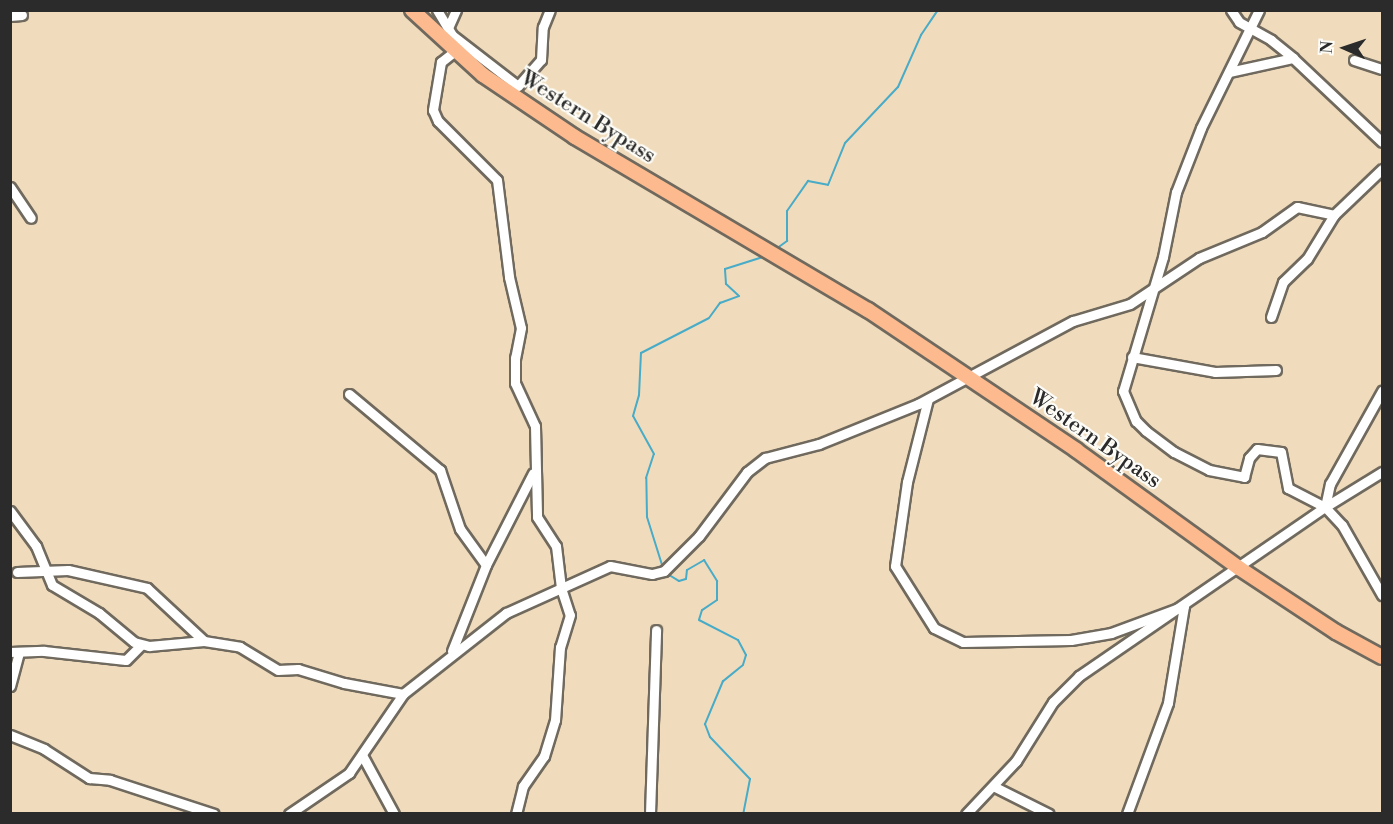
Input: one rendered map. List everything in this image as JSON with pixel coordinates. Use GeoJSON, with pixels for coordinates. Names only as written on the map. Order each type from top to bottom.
{"type":"FeatureCollection","features":[{"type":"Feature","properties":{"kind":"main road","name":"Western Bypass"},"geometry":{"type":"LineString","coordinates":[[412,10],[455,51],[575,137],[781,258],[971,377],[1239,568],[1336,632],[1383,657]]}},
{"type":"Feature","properties":{"kind":"street"},"geometry":{"type":"LineString","coordinates":[[437,10],[448,28],[491,68],[518,86],[541,60],[543,27],[550,10]]}},
{"type":"Feature","properties":{"kind":"street"},"geometry":{"type":"LineString","coordinates":[[448,28],[456,10]]}},
{"type":"Feature","properties":{"kind":"street"},"geometry":{"type":"LineString","coordinates":[[1231,10],[1251,29],[1293,58],[1383,142]]}},
{"type":"Feature","properties":{"kind":"street"},"geometry":{"type":"LineString","coordinates":[[1258,10],[1176,192],[1152,291],[1123,391],[1136,421],[1159,442],[1209,470],[1244,477],[1249,458],[1257,449],[1281,452],[1288,488],[1325,507],[1341,525],[1383,595]]}},
{"type":"Feature","properties":{"kind":"street"},"geometry":{"type":"LineString","coordinates":[[10,16],[22,15]]}},
{"type":"Feature","properties":{"kind":"street"},"geometry":{"type":"LineString","coordinates":[[455,51],[441,62],[433,110],[438,121],[497,180],[509,277],[521,328],[513,370],[515,383],[535,426],[534,470],[537,517],[556,546],[561,588],[570,615],[560,647],[555,720],[544,756],[523,786],[516,813]]}},
{"type":"Feature","properties":{"kind":"street"},"geometry":{"type":"LineString","coordinates":[[1229,72],[1293,58]]}},
{"type":"Feature","properties":{"kind":"street"},"geometry":{"type":"LineString","coordinates":[[1354,60],[1383,69]]}},
{"type":"Feature","properties":{"kind":"street"},"geometry":{"type":"LineString","coordinates":[[1271,317],[1282,282],[1308,259],[1334,215],[1383,169]]}},
{"type":"Feature","properties":{"kind":"street"},"geometry":{"type":"LineString","coordinates":[[10,187],[31,218]]}},
{"type":"Feature","properties":{"kind":"street"},"geometry":{"type":"LineString","coordinates":[[289,813],[336,784],[362,755],[403,694],[449,656],[514,608],[610,566],[652,574],[664,572],[679,560],[756,464],[845,435],[928,399],[1073,321],[1130,304],[1199,258],[1262,232],[1297,207],[1334,215]]}},
{"type":"Feature","properties":{"kind":"street"},"geometry":{"type":"LineString","coordinates":[[1132,357],[1215,372],[1276,370]]}},
{"type":"Feature","properties":{"kind":"street"},"geometry":{"type":"LineString","coordinates":[[1325,507],[1330,484],[1383,391]]}},
{"type":"Feature","properties":{"kind":"street"},"geometry":{"type":"LineString","coordinates":[[350,394],[440,470],[460,529],[486,565]]}},
{"type":"Feature","properties":{"kind":"street"},"geometry":{"type":"LineString","coordinates":[[928,399],[907,482],[895,567],[934,628],[963,642],[1071,640],[1111,633],[1184,606]]}},
{"type":"Feature","properties":{"kind":"street"},"geometry":{"type":"LineString","coordinates":[[449,656],[466,625],[486,565],[534,470]]}},
{"type":"Feature","properties":{"kind":"street"},"geometry":{"type":"LineString","coordinates":[[966,813],[995,787],[1063,690],[1325,507],[1383,472]]}},
{"type":"Feature","properties":{"kind":"street"},"geometry":{"type":"LineString","coordinates":[[10,511],[36,546],[44,570],[60,591],[99,613],[141,645],[204,641],[248,649],[263,663],[278,670],[298,669],[344,683],[403,694]]}},
{"type":"Feature","properties":{"kind":"street"},"geometry":{"type":"LineString","coordinates":[[17,572],[44,570],[88,573],[147,588],[204,641]]}},
{"type":"Feature","properties":{"kind":"street"},"geometry":{"type":"LineString","coordinates":[[1127,813],[1168,703],[1184,606]]}},
{"type":"Feature","properties":{"kind":"street"},"geometry":{"type":"LineString","coordinates":[[650,813],[656,630]]}},
{"type":"Feature","properties":{"kind":"street"},"geometry":{"type":"LineString","coordinates":[[10,686],[15,652],[126,660],[141,645]]}},
{"type":"Feature","properties":{"kind":"street"},"geometry":{"type":"LineString","coordinates":[[10,735],[44,749],[89,778],[120,783],[214,813]]}},
{"type":"Feature","properties":{"kind":"street"},"geometry":{"type":"LineString","coordinates":[[362,755],[394,813]]}},
{"type":"Feature","properties":{"kind":"street"},"geometry":{"type":"LineString","coordinates":[[995,787],[1049,813]]}},
{"type":"Feature","properties":{"kind":"waterway"},"geometry":{"type":"LineString","coordinates":[[776,249],[787,241],[787,211],[808,181],[828,185],[845,143],[898,87],[921,35],[938,10]]}},
{"type":"Feature","properties":{"kind":"waterway"},"geometry":{"type":"LineString","coordinates":[[663,568],[647,517],[646,478],[654,454],[633,416],[639,395],[641,353],[709,318],[720,303],[739,296],[726,284],[725,269],[766,256]]}},
{"type":"Feature","properties":{"kind":"waterway"},"geometry":{"type":"LineString","coordinates":[[666,573],[679,581],[686,579],[687,570],[704,560],[717,581],[717,600],[702,610],[699,620],[738,640],[746,655],[743,665],[723,681],[705,724],[710,737],[750,779],[743,814]]}}]}
